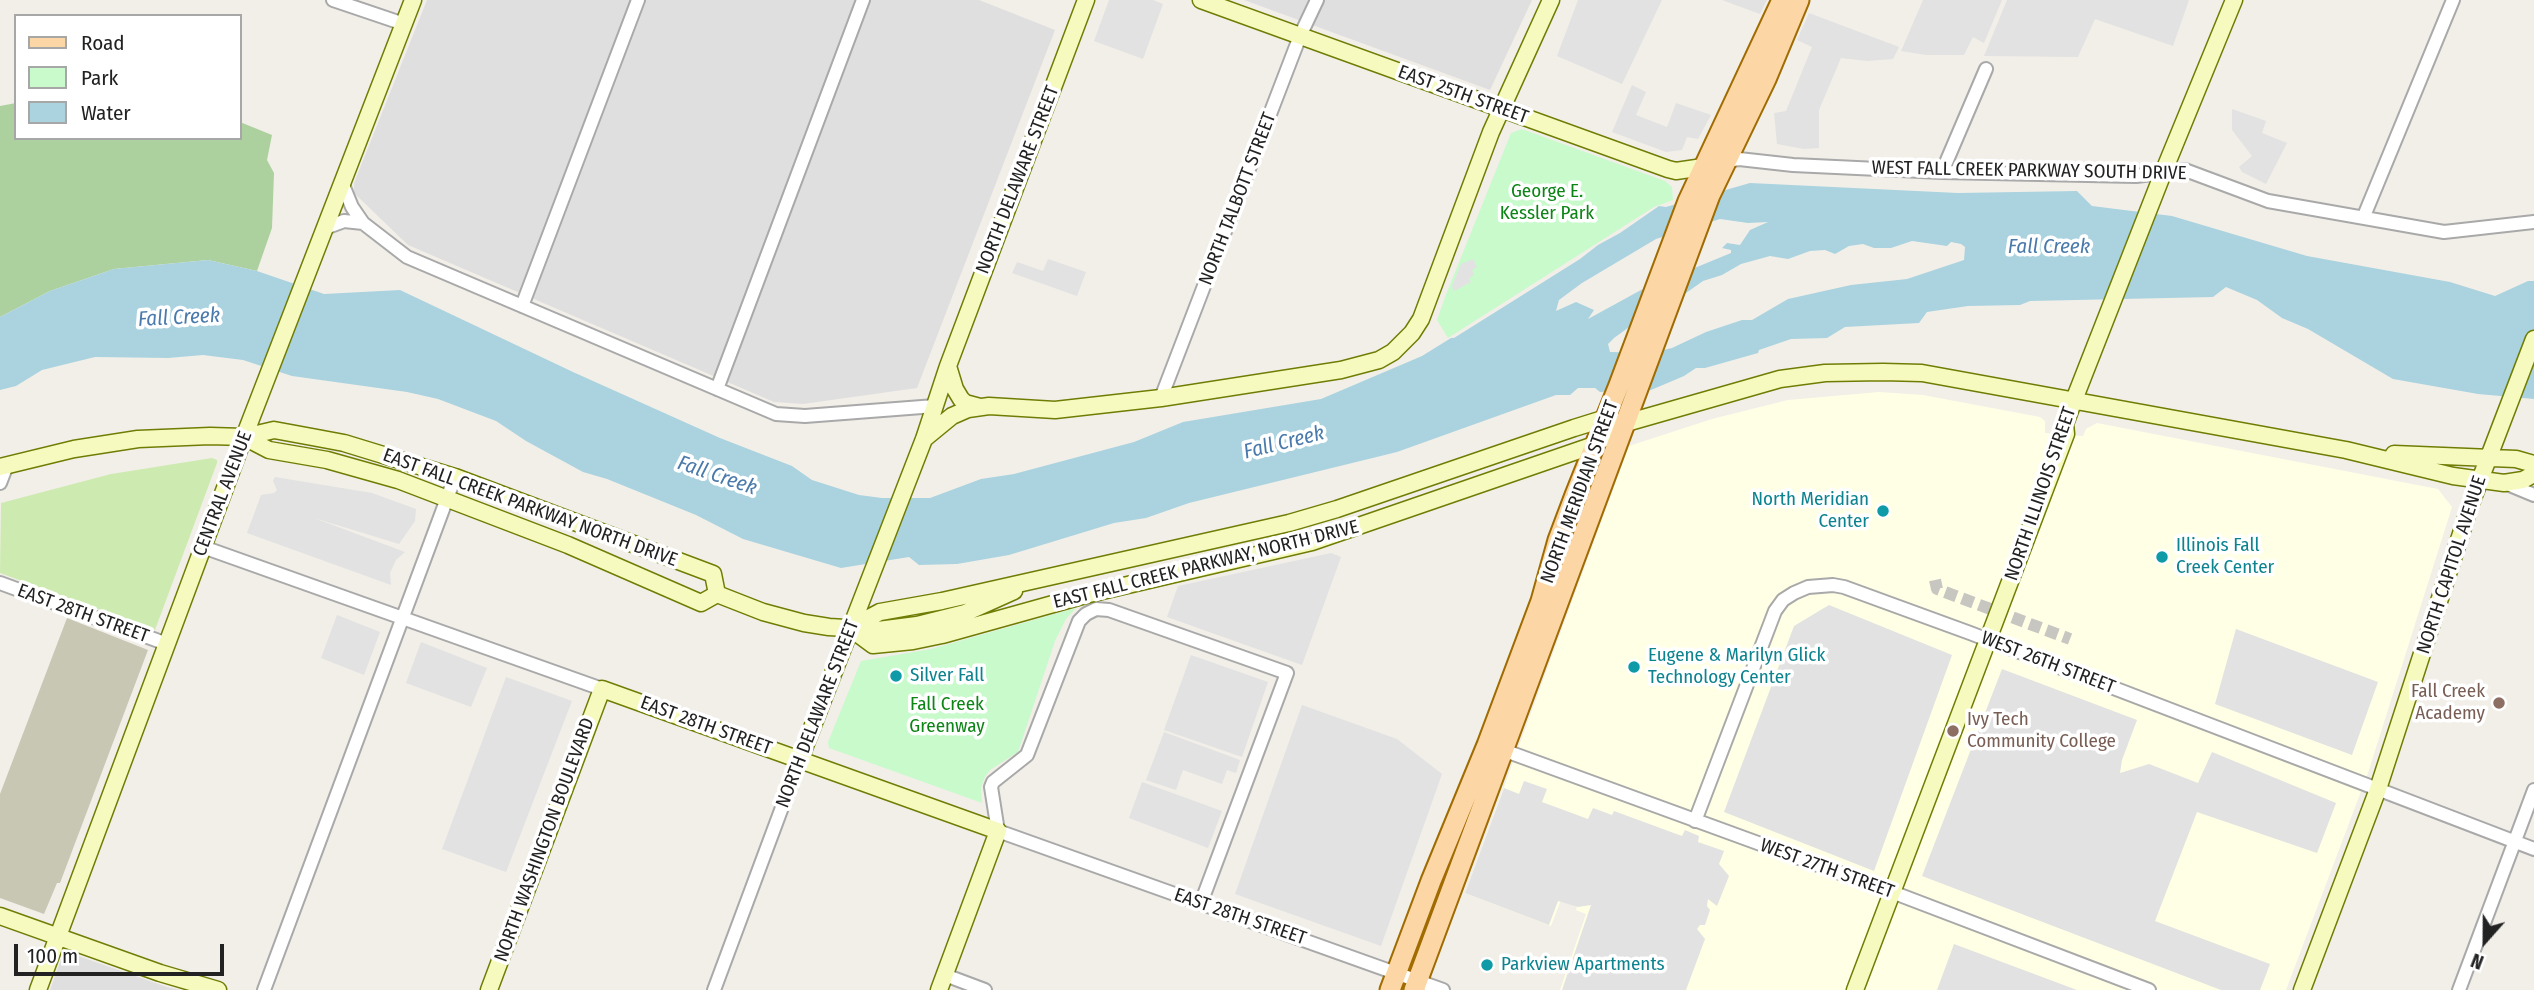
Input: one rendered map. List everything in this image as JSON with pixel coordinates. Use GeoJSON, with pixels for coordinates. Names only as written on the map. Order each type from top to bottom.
{"type":"FeatureCollection","features":[{"type":"Feature","properties":{"kind":"main road","name":"CENTRAL AVENUE"},"geometry":{"type":"LineString","coordinates":[[38,990],[244,437],[413,0]]}},
{"type":"Feature","properties":{"kind":"main road","name":"NORTH DELAWARE STREET"},"geometry":{"type":"LineString","coordinates":[[800,759],[922,444],[948,366],[1086,0]]}},
{"type":"Feature","properties":{"kind":"main road","name":"EAST 25TH STREET"},"geometry":{"type":"LineString","coordinates":[[1200,0],[1676,171],[1703,169],[1727,161]]}},
{"type":"Feature","properties":{"kind":"main road"},"geometry":{"type":"LineString","coordinates":[[948,366],[954,389],[965,403],[980,407],[1055,410],[1161,398],[1341,370],[1379,360],[1403,344],[1420,319],[1501,109],[1551,0]]}},
{"type":"Feature","properties":{"kind":"main road","name":"NORTH MERIDIAN STREET"},"geometry":{"type":"LineString","coordinates":[[1405,982],[1431,881],[1488,745],[1541,601],[1558,540],[1594,445],[1688,201],[1782,0]]}},
{"type":"Feature","properties":{"kind":"main road","name":"NORTH MERIDIAN STREET"},"geometry":{"type":"LineString","coordinates":[[1405,982],[1503,750],[1710,195],[1766,79],[1799,0]]}},
{"type":"Feature","properties":{"kind":"main road","name":"NORTH ILLINOIS STREET"},"geometry":{"type":"LineString","coordinates":[[1856,990],[2067,434],[2066,424],[2074,400],[2234,0]]}},
{"type":"Feature","properties":{"kind":"main road","name":"NORTH CAPITOL AVENUE"},"geometry":{"type":"LineString","coordinates":[[2302,990],[2378,789],[2480,480],[2534,339]]}},
{"type":"Feature","properties":{"kind":"main road"},"geometry":{"type":"LineString","coordinates":[[1609,409],[1626,423],[1780,379],[1825,373],[1922,373],[2346,450],[2453,476],[2504,483],[2523,480],[2534,474]]}},
{"type":"Feature","properties":{"kind":"main road"},"geometry":{"type":"LineString","coordinates":[[922,444],[960,411],[980,407]]}},
{"type":"Feature","properties":{"kind":"main road","name":"EAST FALL CREEK PARKWAY, NORTH DRIVE"},"geometry":{"type":"LineString","coordinates":[[1609,409],[1506,450],[1315,516],[1039,580],[880,612],[850,628],[873,645],[942,635],[1089,593],[1312,542],[1594,445],[1626,423]]}},
{"type":"Feature","properties":{"kind":"main road","name":"EAST FALL CREEK PARKWAY NORTH DRIVE"},"geometry":{"type":"LineString","coordinates":[[3,466],[116,441],[178,436],[244,437],[274,430],[406,460],[455,477],[713,574],[718,594]]}},
{"type":"Feature","properties":{"kind":"main road","name":"EAST FALL CREEK PARKWAY NORTH DRIVE"},"geometry":{"type":"LineString","coordinates":[[244,437],[268,450],[349,465],[447,498],[568,545],[701,603],[718,594],[782,618],[818,626],[850,628]]}},
{"type":"Feature","properties":{"kind":"main road"},"geometry":{"type":"LineString","coordinates":[[2346,450],[2487,460],[2516,459],[2534,464]]}},
{"type":"Feature","properties":{"kind":"main road","name":"EAST 28TH STREET"},"geometry":{"type":"LineString","coordinates":[[601,689],[998,831]]}},
{"type":"Feature","properties":{"kind":"main road","name":"NORTH WASHINGTON BOULEVARD"},"geometry":{"type":"LineString","coordinates":[[489,990],[601,689]]}},
{"type":"Feature","properties":{"kind":"main road"},"geometry":{"type":"LineString","coordinates":[[942,983],[998,831]]}},
{"type":"Feature","properties":{"kind":"main road"},"geometry":{"type":"LineString","coordinates":[[0,916],[160,973],[218,990]]}},
{"type":"Feature","properties":{"kind":"street"},"geometry":{"type":"LineString","coordinates":[[333,0],[404,24]]}},
{"type":"Feature","properties":{"kind":"street"},"geometry":{"type":"LineString","coordinates":[[522,306],[638,0]]}},
{"type":"Feature","properties":{"kind":"street"},"geometry":{"type":"LineString","coordinates":[[717,389],[863,0]]}},
{"type":"Feature","properties":{"kind":"street","name":"NORTH TALBOTT STREET"},"geometry":{"type":"LineString","coordinates":[[1161,398],[1300,36],[1317,0]]}},
{"type":"Feature","properties":{"kind":"street"},"geometry":{"type":"LineString","coordinates":[[2364,216],[2453,0]]}},
{"type":"Feature","properties":{"kind":"street"},"geometry":{"type":"LineString","coordinates":[[1942,172],[1986,69]]}},
{"type":"Feature","properties":{"kind":"street","name":"WEST FALL CREEK PARKWAY SOUTH DRIVE"},"geometry":{"type":"LineString","coordinates":[[1727,161],[1739,159],[1793,165],[1942,172],[2136,176],[2185,170],[2268,201],[2444,232],[2534,222]]}},
{"type":"Feature","properties":{"kind":"street"},"geometry":{"type":"LineString","coordinates":[[343,185],[352,207],[363,223],[407,257],[784,416],[935,406]]}},
{"type":"Feature","properties":{"kind":"street"},"geometry":{"type":"LineString","coordinates":[[323,233],[344,221],[363,223]]}},
{"type":"Feature","properties":{"kind":"street"},"geometry":{"type":"LineString","coordinates":[[0,483],[3,466]]}},
{"type":"Feature","properties":{"kind":"street"},"geometry":{"type":"LineString","coordinates":[[264,990],[455,477]]}},
{"type":"Feature","properties":{"kind":"street"},"geometry":{"type":"LineString","coordinates":[[2504,483],[2534,495]]}},
{"type":"Feature","properties":{"kind":"street","name":"EAST 28TH STREET"},"geometry":{"type":"LineString","coordinates":[[203,547],[601,689]]}},
{"type":"Feature","properties":{"kind":"street","name":"EAST 28TH STREET"},"geometry":{"type":"LineString","coordinates":[[0,583],[167,644]]}},
{"type":"Feature","properties":{"kind":"street","name":"WEST 26TH STREET"},"geometry":{"type":"LineString","coordinates":[[1695,821],[1767,628],[1779,606],[1794,593],[1820,585],[1844,587],[1989,640],[2534,849]]}},
{"type":"Feature","properties":{"kind":"street"},"geometry":{"type":"LineString","coordinates":[[998,831],[991,787],[998,776],[1027,755],[1079,621],[1093,610],[1109,610],[1287,673],[1201,903]]}},
{"type":"Feature","properties":{"kind":"street","name":"WEST 27TH STREET"},"geometry":{"type":"LineString","coordinates":[[1503,750],[1892,892],[2149,990]]}},
{"type":"Feature","properties":{"kind":"street","name":"NORTH DELAWARE STREET"},"geometry":{"type":"LineString","coordinates":[[714,990],[800,759]]}},
{"type":"Feature","properties":{"kind":"street"},"geometry":{"type":"LineString","coordinates":[[2459,990],[2534,790]]}},
{"type":"Feature","properties":{"kind":"street","name":"EAST 28TH STREET"},"geometry":{"type":"LineString","coordinates":[[998,831],[1201,903],[1405,982],[1443,990]]}},
{"type":"Feature","properties":{"kind":"street"},"geometry":{"type":"LineString","coordinates":[[942,983],[985,990]]}},
{"type":"Feature","properties":{"kind":"shaded area"},"geometry":{"type":"Polygon","coordinates":[[[427,0],[979,0],[1055,30],[917,388],[803,404],[774,402],[408,245],[354,193],[354,183],[427,0]]]}},
{"type":"Feature","properties":{"kind":"shaded area"},"geometry":{"type":"Polygon","coordinates":[[[1109,0],[1153,0],[1163,4],[1143,59],[1094,41],[1109,0]]]}},
{"type":"Feature","properties":{"kind":"shaded area"},"geometry":{"type":"Polygon","coordinates":[[[1244,0],[1532,0],[1490,90],[1244,0]]]}},
{"type":"Feature","properties":{"kind":"shaded area"},"geometry":{"type":"Polygon","coordinates":[[[1578,0],[1662,0],[1622,84],[1557,56],[1578,0]]]}},
{"type":"Feature","properties":{"kind":"shaded area"},"geometry":{"type":"Polygon","coordinates":[[[1722,0],[1767,0],[1760,14],[1722,0]]]}},
{"type":"Feature","properties":{"kind":"shaded area"},"geometry":{"type":"Polygon","coordinates":[[[1923,0],[2002,0],[1984,43],[1973,37],[1964,55],[1926,55],[1901,51],[1923,0]]]}},
{"type":"Feature","properties":{"kind":"shaded area"},"geometry":{"type":"Polygon","coordinates":[[[2007,0],[2189,0],[2173,46],[2095,19],[2078,57],[1984,56],[2007,0]]]}},
{"type":"Feature","properties":{"kind":"shaded area"},"geometry":{"type":"Polygon","coordinates":[[[1809,13],[1899,47],[1893,59],[1867,61],[1841,58],[1819,110],[1819,148],[1804,149],[1777,144],[1774,113],[1786,111],[1812,47],[1797,40],[1809,13]]]}},
{"type":"Feature","properties":{"kind":"shaded area"},"geometry":{"type":"Polygon","coordinates":[[[1632,85],[1646,92],[1636,115],[1667,127],[1676,103],[1711,115],[1698,139],[1687,137],[1682,150],[1666,152],[1612,132],[1632,85]]]}},
{"type":"Feature","properties":{"kind":"shaded area"},"geometry":{"type":"Polygon","coordinates":[[[2232,109],[2266,121],[2262,133],[2287,143],[2266,184],[2242,172],[2239,167],[2252,156],[2232,130],[2232,109]]]}},
{"type":"Feature","properties":{"kind":"shaded area"},"geometry":{"type":"Polygon","coordinates":[[[1048,259],[1086,272],[1077,296],[1012,273],[1017,262],[1043,271],[1048,259]]]}},
{"type":"Feature","properties":{"kind":"shaded area"},"geometry":{"type":"Polygon","coordinates":[[[1473,259],[1477,267],[1472,270],[1474,275],[1469,278],[1471,282],[1454,291],[1452,286],[1461,264],[1473,259]]]}},
{"type":"Feature","properties":{"kind":"shaded area","name":"Ivy Tech Community College"},"geometry":{"type":"Polygon","coordinates":[[[1879,392],[1923,395],[2040,417],[2045,421],[2045,433],[2083,436],[2086,429],[2097,423],[2438,489],[2452,507],[2368,773],[2286,990],[1560,990],[1586,914],[1561,900],[1551,926],[1465,893],[1629,446],[1712,419],[1788,400],[1879,392]]]}},
{"type":"Feature","properties":{"kind":"shaded area"},"geometry":{"type":"Polygon","coordinates":[[[275,477],[372,493],[416,509],[415,521],[399,544],[314,518],[405,552],[396,560],[390,573],[391,585],[247,533],[261,495],[277,490],[273,481],[275,477]]]}},
{"type":"Feature","properties":{"kind":"shaded area"},"geometry":{"type":"Polygon","coordinates":[[[1331,553],[1341,557],[1302,665],[1167,617],[1178,586],[1331,553]]]}},
{"type":"Feature","properties":{"kind":"shaded area"},"geometry":{"type":"Polygon","coordinates":[[[1829,605],[1952,655],[1874,871],[1724,812],[1794,626],[1829,605]]]}},
{"type":"Feature","properties":{"kind":"shaded area"},"geometry":{"type":"Polygon","coordinates":[[[337,615],[380,632],[364,675],[321,658],[337,615]]]}},
{"type":"Feature","properties":{"kind":"shaded area"},"geometry":{"type":"Polygon","coordinates":[[[67,618],[148,650],[60,883],[57,883],[44,914],[0,898],[0,794],[67,618]]]}},
{"type":"Feature","properties":{"kind":"shaded area"},"geometry":{"type":"Polygon","coordinates":[[[2236,629],[2378,682],[2352,755],[2215,704],[2236,629]]]}},
{"type":"Feature","properties":{"kind":"shaded area"},"geometry":{"type":"Polygon","coordinates":[[[421,642],[487,668],[471,707],[406,683],[421,642]]]}},
{"type":"Feature","properties":{"kind":"shaded area"},"geometry":{"type":"Polygon","coordinates":[[[1191,655],[1268,682],[1242,757],[1164,730],[1191,655]]]}},
{"type":"Feature","properties":{"kind":"shaded area"},"geometry":{"type":"Polygon","coordinates":[[[2002,669],[2137,720],[2120,773],[2149,764],[2198,783],[2212,752],[2336,803],[2317,853],[2197,812],[2155,921],[2270,964],[2260,990],[2221,990],[1922,876],[2002,669]]]}},
{"type":"Feature","properties":{"kind":"shaded area"},"geometry":{"type":"Polygon","coordinates":[[[506,677],[572,701],[506,872],[442,849],[506,677]]]}},
{"type":"Feature","properties":{"kind":"shaded area"},"geometry":{"type":"Polygon","coordinates":[[[1302,705],[1397,739],[1442,774],[1381,946],[1235,894],[1302,705]]]}},
{"type":"Feature","properties":{"kind":"shaded area"},"geometry":{"type":"Polygon","coordinates":[[[1164,732],[1240,760],[1236,773],[1227,770],[1222,784],[1183,770],[1176,790],[1146,780],[1164,732]]]}},
{"type":"Feature","properties":{"kind":"shaded area"},"geometry":{"type":"Polygon","coordinates":[[[1524,781],[1547,789],[1542,802],[1588,819],[1593,808],[1612,815],[1614,811],[1682,836],[1685,830],[1699,836],[1698,842],[1724,851],[1719,864],[1729,876],[1717,906],[1708,899],[1707,906],[1710,910],[1705,925],[1700,925],[1697,929],[1705,939],[1686,990],[1562,990],[1591,905],[1578,907],[1558,901],[1549,925],[1465,893],[1504,788],[1519,794],[1524,781]]]}},
{"type":"Feature","properties":{"kind":"shaded area"},"geometry":{"type":"Polygon","coordinates":[[[1142,782],[1222,811],[1208,848],[1129,818],[1142,782]]]}},
{"type":"Feature","properties":{"kind":"shaded area"},"geometry":{"type":"Polygon","coordinates":[[[1954,944],[2077,990],[1937,990],[1954,944]]]}},
{"type":"Feature","properties":{"kind":"shaded area"},"geometry":{"type":"Polygon","coordinates":[[[64,951],[167,987],[181,990],[50,990],[64,951]]]}},
{"type":"Feature","properties":{"kind":"green space"},"geometry":{"type":"Polygon","coordinates":[[[14,103],[14,140],[242,140],[242,123],[272,135],[267,160],[274,173],[272,228],[257,271],[208,260],[114,269],[50,291],[0,317],[0,106],[14,103]]]}},
{"type":"Feature","properties":{"kind":"green space","name":"George E. Kessler Park"},"geometry":{"type":"Polygon","coordinates":[[[1522,129],[1665,181],[1672,187],[1673,200],[1654,207],[1448,338],[1437,320],[1445,297],[1511,133],[1522,129]]]}},
{"type":"Feature","properties":{"kind":"green space"},"geometry":{"type":"Polygon","coordinates":[[[212,458],[217,460],[217,463],[155,630],[0,573],[1,503],[111,474],[212,458]]]}},
{"type":"Feature","properties":{"kind":"green space","name":"Fall Creek Greenway"},"geometry":{"type":"Polygon","coordinates":[[[1076,608],[1066,619],[1055,641],[1018,752],[990,770],[985,777],[981,788],[982,803],[829,748],[828,742],[861,661],[931,649],[1076,608]]]}},
{"type":"Feature","properties":{"kind":"water","name":"Fall Creek"},"geometry":{"type":"Polygon","coordinates":[[[1750,183],[1958,193],[2077,191],[2092,206],[2172,216],[2307,256],[2450,282],[2495,296],[2528,281],[2534,281],[2534,399],[2478,394],[2393,379],[2308,329],[2282,318],[2257,300],[2226,287],[2213,297],[2030,301],[2020,305],[1968,306],[1927,312],[1919,323],[1845,327],[1827,338],[1791,339],[1759,350],[1758,353],[1705,368],[1696,368],[1651,390],[1600,392],[1595,388],[1578,388],[1570,395],[1556,395],[1397,452],[1189,503],[1146,518],[1114,523],[1009,555],[957,564],[919,565],[909,557],[841,568],[743,539],[696,515],[583,472],[496,421],[438,399],[407,392],[292,376],[243,360],[203,355],[168,358],[95,357],[42,370],[16,386],[0,390],[0,317],[50,291],[114,269],[208,260],[257,271],[324,294],[400,290],[720,438],[792,466],[812,480],[859,495],[930,498],[981,479],[1014,474],[1134,442],[1183,422],[1321,399],[1422,356],[1580,259],[1659,206],[1666,207],[1750,183]],[[1720,219],[1656,239],[1582,283],[1559,300],[1556,311],[1576,302],[1594,310],[1588,319],[1641,290],[1731,253],[1731,250],[1722,248],[1727,243],[1740,245],[1750,230],[1768,222],[1748,223],[1720,219]],[[1912,241],[1891,248],[1874,248],[1863,244],[1849,246],[1835,254],[1825,250],[1810,251],[1788,259],[1770,256],[1741,264],[1722,275],[1703,281],[1669,305],[1643,317],[1608,344],[1610,352],[1651,353],[1672,348],[1706,332],[1742,320],[1752,320],[1788,299],[1851,285],[1907,279],[1964,260],[1965,247],[1961,244],[1951,242],[1947,246],[1912,241]]]}},
{"type":"Feature","properties":{"kind":"tunnel"},"geometry":{"type":"LineString","coordinates":[[1935,580],[1937,589],[2070,639]]}},
{"type":"Feature","properties":{"kind":"place","name":"North Meridian Center"},"geometry":{"type":"Point","coordinates":[1883,511]}},
{"type":"Feature","properties":{"kind":"place","name":"Illinois Fall Creek Center"},"geometry":{"type":"Point","coordinates":[2162,557]}},
{"type":"Feature","properties":{"kind":"place","name":"Eugene & Marilyn Glick Technology Center"},"geometry":{"type":"Point","coordinates":[1634,667]}},
{"type":"Feature","properties":{"kind":"place","name":"Silver Fall"},"geometry":{"type":"Point","coordinates":[896,676]}},
{"type":"Feature","properties":{"kind":"place","name":"Fall Creek Academy"},"geometry":{"type":"Point","coordinates":[2499,703]}},
{"type":"Feature","properties":{"kind":"place","name":"Ivy Tech Community College"},"geometry":{"type":"Point","coordinates":[1953,731]}},
{"type":"Feature","properties":{"kind":"place","name":"Parkview Apartments"},"geometry":{"type":"Point","coordinates":[1487,965]}}]}
